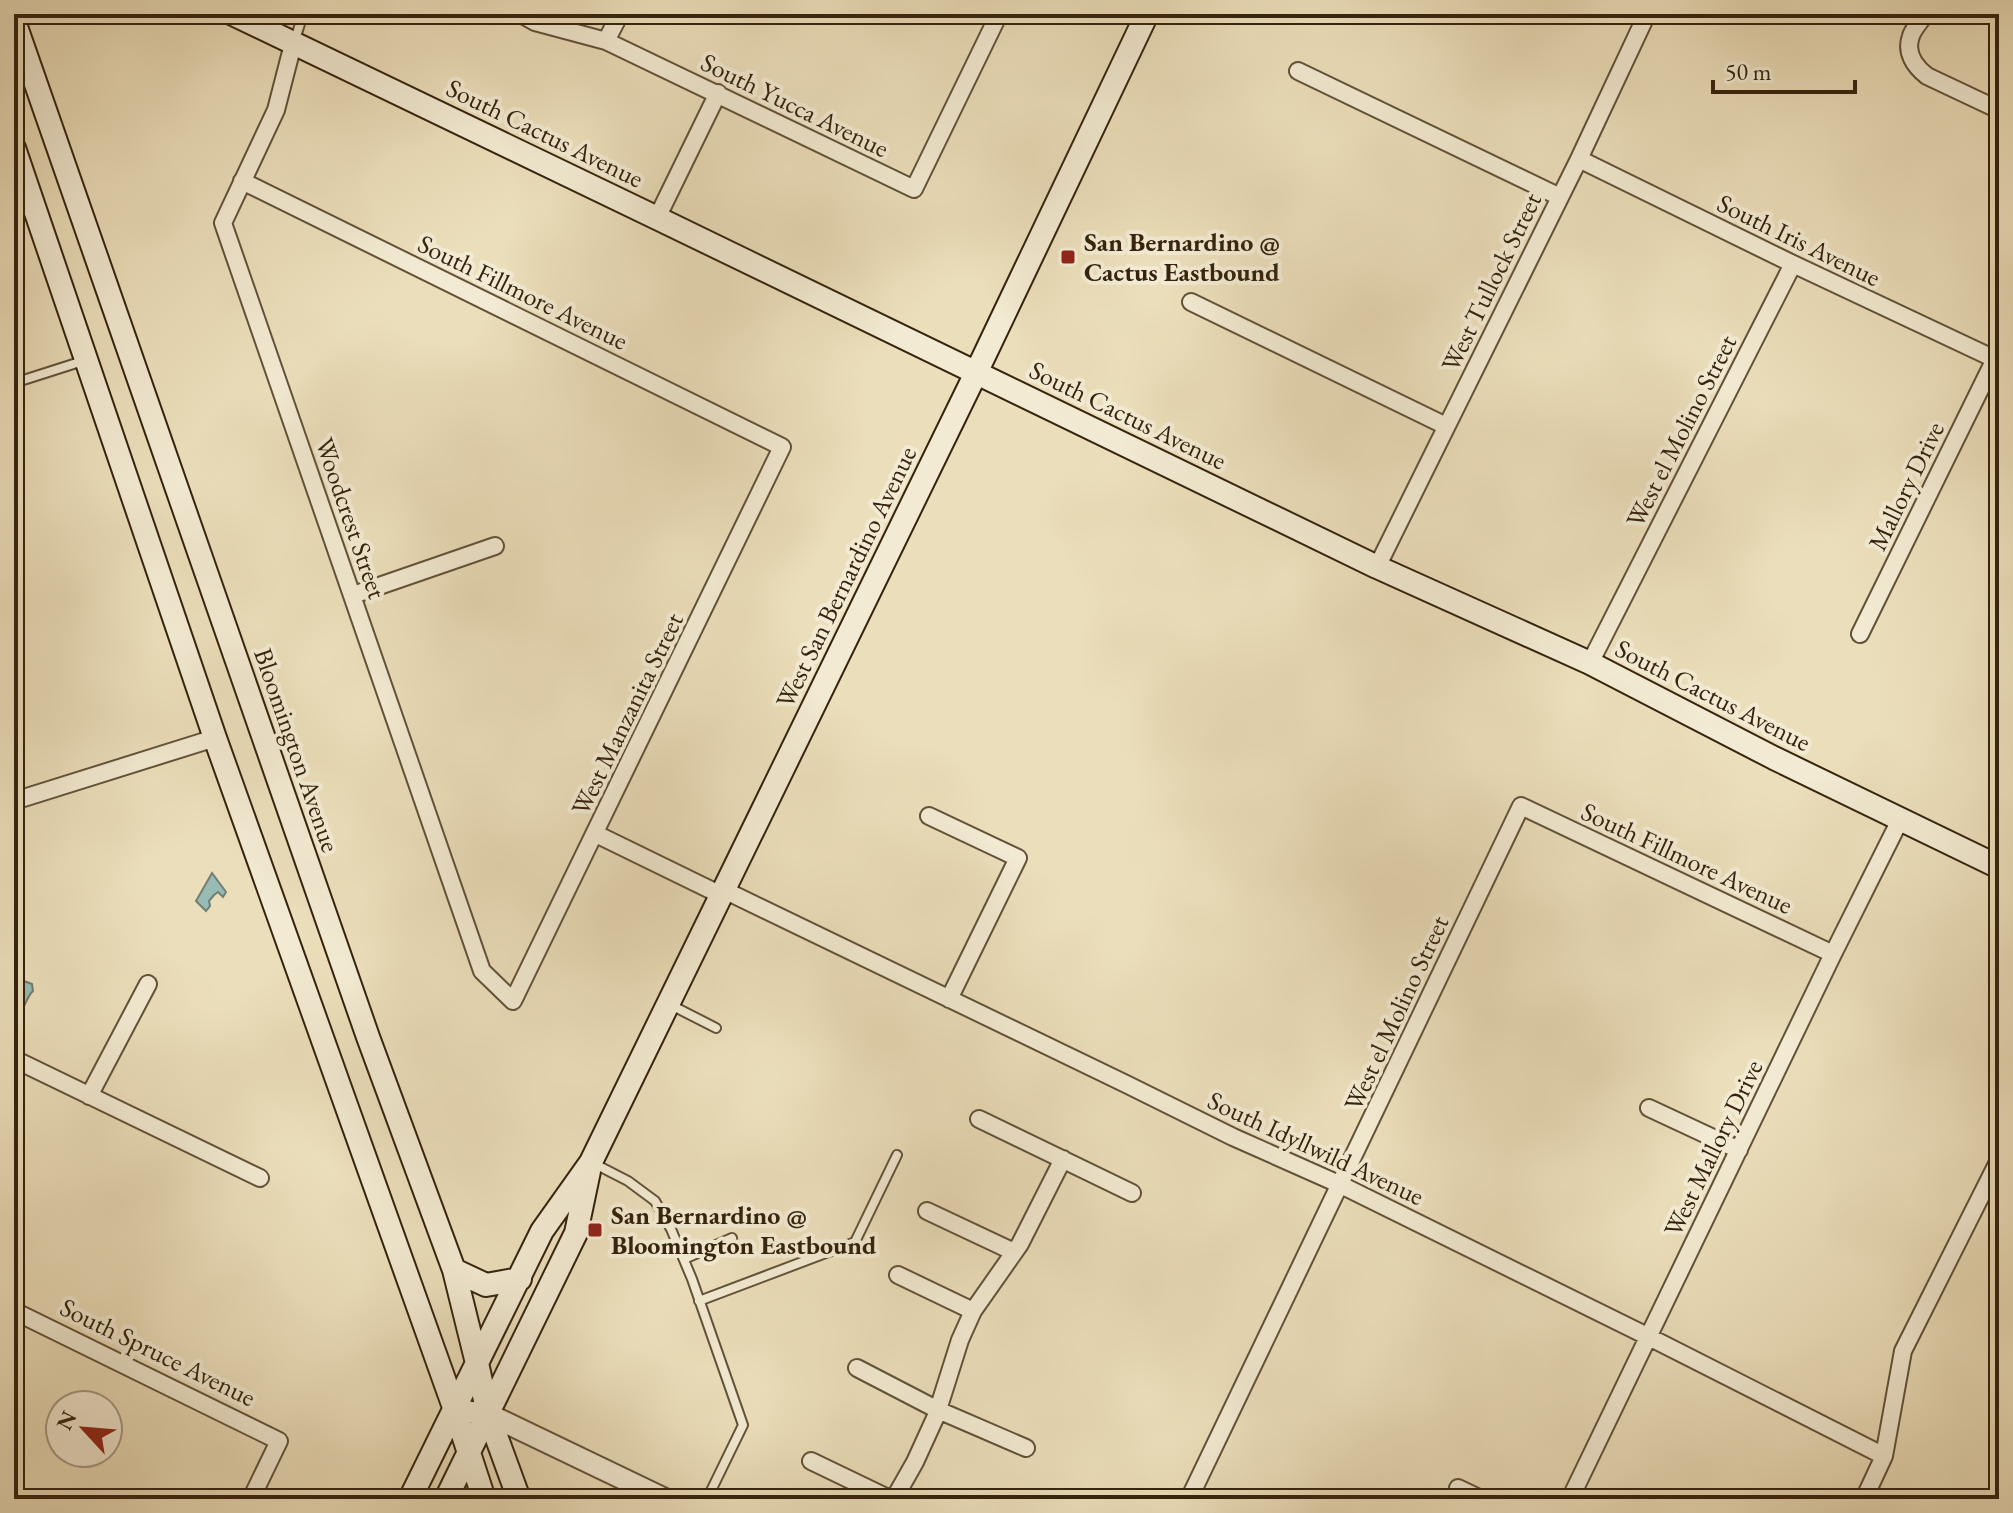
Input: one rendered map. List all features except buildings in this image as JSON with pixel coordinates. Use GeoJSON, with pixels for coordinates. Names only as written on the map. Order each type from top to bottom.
{"type":"FeatureCollection","features":[{"type":"Feature","properties":{"kind":"main road","name":"South Cactus Avenue"},"geometry":{"type":"LineString","coordinates":[[233,14],[1377,567],[1590,663],[1774,758],[1999,867]]}},
{"type":"Feature","properties":{"kind":"main road","name":"West San Bernardino Avenue"},"geometry":{"type":"LineString","coordinates":[[410,1499],[542,1231],[591,1162],[976,373],[1147,14]]}},
{"type":"Feature","properties":{"kind":"main road","name":"Bloomington Avenue"},"geometry":{"type":"LineString","coordinates":[[14,21],[368,1037],[454,1270],[488,1414],[519,1499]]}},
{"type":"Feature","properties":{"kind":"main road"},"geometry":{"type":"LineString","coordinates":[[14,148],[215,738],[484,1499]]}},
{"type":"Feature","properties":{"kind":"main road","name":"West San Bernardino Avenue"},"geometry":{"type":"LineString","coordinates":[[446,1499],[576,1233],[591,1162]]}},
{"type":"Feature","properties":{"kind":"main road"},"geometry":{"type":"LineString","coordinates":[[454,1270],[486,1285],[520,1279]]}},
{"type":"Feature","properties":{"kind":"street","name":"South Yucca Avenue"},"geometry":{"type":"LineString","coordinates":[[521,14],[535,22],[606,41],[914,189],[999,14]]}},
{"type":"Feature","properties":{"kind":"street"},"geometry":{"type":"LineString","coordinates":[[606,41],[620,14]]}},
{"type":"Feature","properties":{"kind":"street","name":"West Tullock Street"},"geometry":{"type":"LineString","coordinates":[[1377,567],[1579,159],[1647,14]]}},
{"type":"Feature","properties":{"kind":"street"},"geometry":{"type":"LineString","coordinates":[[1925,14],[1911,35],[1909,50],[1918,69],[1999,110]]}},
{"type":"Feature","properties":{"kind":"street","name":"Woodcrest Street"},"geometry":{"type":"LineString","coordinates":[[293,44],[276,110],[223,223],[482,971],[513,1001]]}},
{"type":"Feature","properties":{"kind":"street"},"geometry":{"type":"LineString","coordinates":[[1298,71],[1560,197]]}},
{"type":"Feature","properties":{"kind":"street"},"geometry":{"type":"LineString","coordinates":[[657,218],[718,93]]}},
{"type":"Feature","properties":{"kind":"street","name":"South Iris Avenue"},"geometry":{"type":"LineString","coordinates":[[1579,159],[1997,360]]}},
{"type":"Feature","properties":{"kind":"street","name":"South Fillmore Avenue"},"geometry":{"type":"LineString","coordinates":[[242,181],[782,447]]}},
{"type":"Feature","properties":{"kind":"street","name":"West el Molino Street"},"geometry":{"type":"LineString","coordinates":[[1590,663],[1793,264]]}},
{"type":"Feature","properties":{"kind":"street"},"geometry":{"type":"LineString","coordinates":[[1191,302],[1446,426]]}},
{"type":"Feature","properties":{"kind":"street","name":"Mallory Drive"},"geometry":{"type":"LineString","coordinates":[[1860,634],[1997,360]]}},
{"type":"Feature","properties":{"kind":"street","name":"West Manzanita Street"},"geometry":{"type":"LineString","coordinates":[[513,1001],[782,447]]}},
{"type":"Feature","properties":{"kind":"street"},"geometry":{"type":"LineString","coordinates":[[353,595],[495,546]]}},
{"type":"Feature","properties":{"kind":"street"},"geometry":{"type":"LineString","coordinates":[[14,801],[215,738]]}},
{"type":"Feature","properties":{"kind":"street","name":"South Fillmore Avenue"},"geometry":{"type":"LineString","coordinates":[[1521,806],[1833,954]]}},
{"type":"Feature","properties":{"kind":"street","name":"West el Molino Street"},"geometry":{"type":"LineString","coordinates":[[1189,1499],[1521,806]]}},
{"type":"Feature","properties":{"kind":"street"},"geometry":{"type":"LineString","coordinates":[[929,816],[1018,858],[949,999]]}},
{"type":"Feature","properties":{"kind":"street","name":"West Mallory Drive"},"geometry":{"type":"LineString","coordinates":[[1570,1499],[1901,818]]}},
{"type":"Feature","properties":{"kind":"street","name":"South Idyllwild Avenue"},"geometry":{"type":"LineString","coordinates":[[596,834],[949,999],[1233,1137],[1341,1185],[1884,1456]]}},
{"type":"Feature","properties":{"kind":"street"},"geometry":{"type":"LineString","coordinates":[[89,1096],[148,984]]}},
{"type":"Feature","properties":{"kind":"street"},"geometry":{"type":"LineString","coordinates":[[14,1059],[260,1178]]}},
{"type":"Feature","properties":{"kind":"street"},"geometry":{"type":"LineString","coordinates":[[1649,1108],[1739,1150]]}},
{"type":"Feature","properties":{"kind":"street"},"geometry":{"type":"LineString","coordinates":[[979,1119],[1132,1193]]}},
{"type":"Feature","properties":{"kind":"street"},"geometry":{"type":"LineString","coordinates":[[811,1461],[892,1499],[915,1462],[938,1410],[960,1340],[973,1311],[1014,1252],[1063,1159]]}},
{"type":"Feature","properties":{"kind":"street"},"geometry":{"type":"LineString","coordinates":[[1864,1499],[1884,1456],[1903,1351],[1999,1160]]}},
{"type":"Feature","properties":{"kind":"street"},"geometry":{"type":"LineString","coordinates":[[927,1211],[1014,1252]]}},
{"type":"Feature","properties":{"kind":"street"},"geometry":{"type":"LineString","coordinates":[[898,1275],[973,1311]]}},
{"type":"Feature","properties":{"kind":"street","name":"South Spruce Avenue"},"geometry":{"type":"LineString","coordinates":[[14,1311],[279,1441],[251,1499]]}},
{"type":"Feature","properties":{"kind":"street"},"geometry":{"type":"LineString","coordinates":[[857,1368],[938,1410],[1026,1448]]}},
{"type":"Feature","properties":{"kind":"street"},"geometry":{"type":"LineString","coordinates":[[455,1410],[488,1414],[665,1499]]}},
{"type":"Feature","properties":{"kind":"street"},"geometry":{"type":"LineString","coordinates":[[1458,1488],[1481,1499]]}},
{"type":"Feature","properties":{"kind":"lane"},"geometry":{"type":"LineString","coordinates":[[293,44],[303,14]]}},
{"type":"Feature","properties":{"kind":"lane"},"geometry":{"type":"LineString","coordinates":[[14,383],[86,360]]}},
{"type":"Feature","properties":{"kind":"lane"},"geometry":{"type":"LineString","coordinates":[[668,1003],[716,1028]]}},
{"type":"Feature","properties":{"kind":"lane"},"geometry":{"type":"LineString","coordinates":[[699,1301],[855,1242],[897,1155]]}},
{"type":"Feature","properties":{"kind":"lane"},"geometry":{"type":"LineString","coordinates":[[591,1162],[628,1181],[655,1201],[684,1259],[743,1425],[707,1499]]}},
{"type":"Feature","properties":{"kind":"lane"},"geometry":{"type":"LineString","coordinates":[[684,1259],[732,1238]]}},
{"type":"Feature","properties":{"kind":"water"},"geometry":{"type":"Polygon","coordinates":[[[212,873],[226,892],[223,897],[218,892],[214,895],[206,911],[196,901],[212,873]]]}},
{"type":"Feature","properties":{"kind":"water"},"geometry":{"type":"Polygon","coordinates":[[[24,981],[32,984],[33,991],[22,1008],[16,1010],[14,990],[24,981]]]}},
{"type":"Feature","properties":{"kind":"place","name":"San Bernardino @ Cactus Eastbound"},"geometry":{"type":"Point","coordinates":[1068,257]}},
{"type":"Feature","properties":{"kind":"place","name":"San Bernardino @ Bloomington Eastbound"},"geometry":{"type":"Point","coordinates":[595,1230]}}]}
